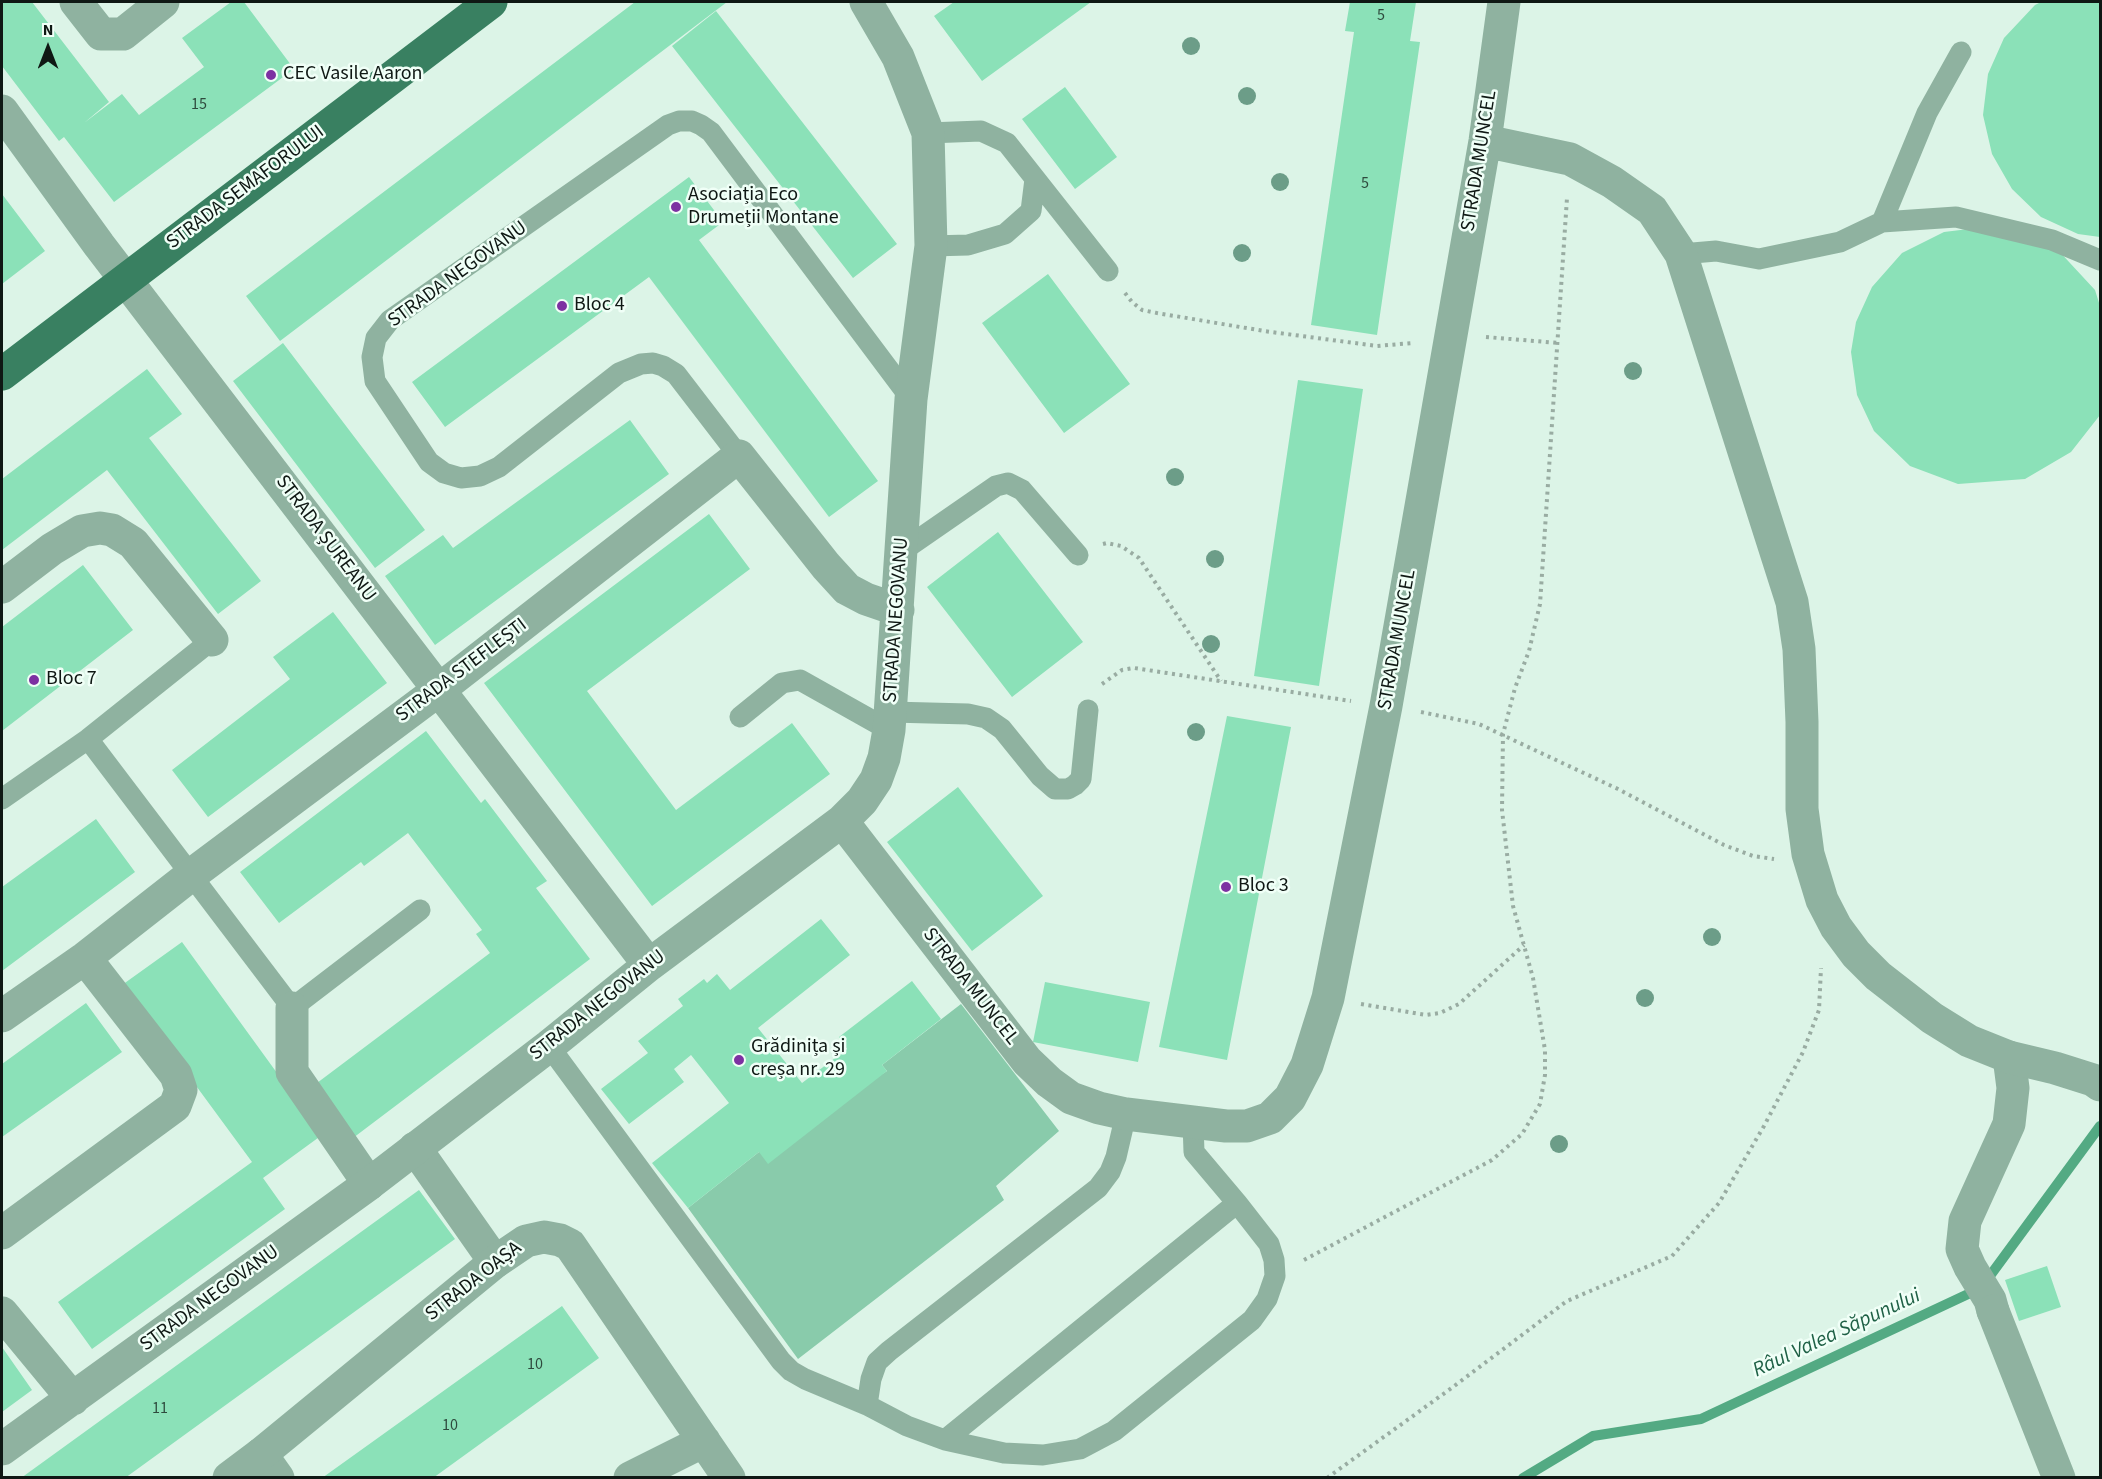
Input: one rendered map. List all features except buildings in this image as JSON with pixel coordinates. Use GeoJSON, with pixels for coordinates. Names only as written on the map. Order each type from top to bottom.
{"type":"FeatureCollection","features":[{"type":"Feature","properties":{"kind":"main road","name":"STRADA SEMAFORULUI"},"geometry":{"type":"LineString","coordinates":[[2,374],[491,2]]}},
{"type":"Feature","properties":{"kind":"street"},"geometry":{"type":"LineString","coordinates":[[76,2],[101,34],[123,34],[163,2]]}},
{"type":"Feature","properties":{"kind":"street","name":"STRADA NEGOVANU"},"geometry":{"type":"LineString","coordinates":[[2,1449],[369,1184],[549,1046],[649,965],[842,820],[862,801],[876,780],[884,758],[890,721],[911,399],[931,246],[928,133],[898,57],[866,2]]}},
{"type":"Feature","properties":{"kind":"street","name":"STRADA MUNCEL"},"geometry":{"type":"LineString","coordinates":[[842,820],[1027,1061],[1048,1082],[1071,1098],[1126,1114],[1193,1123],[1247,1126],[1270,1118],[1290,1098],[1307,1065],[1328,998],[1386,706],[1485,141],[1504,2]]}},
{"type":"Feature","properties":{"kind":"street","name":"STRADA ȘUREANU"},"geometry":{"type":"LineString","coordinates":[[2,111],[126,279],[649,965]]}},
{"type":"Feature","properties":{"kind":"street"},"geometry":{"type":"LineString","coordinates":[[1485,141],[1570,159],[1612,182],[1652,210],[1681,254],[1792,602],[1798,649],[1802,722],[1802,809],[1808,854],[1822,900],[1836,927],[1856,954],[1878,976],[1932,1018],[1969,1041],[2009,1057],[2093,1080],[2100,1085]]}},
{"type":"Feature","properties":{"kind":"street"},"geometry":{"type":"LineString","coordinates":[[739,456],[826,566],[847,589],[866,599],[898,610]]}},
{"type":"Feature","properties":{"kind":"street","name":"STRADA STEFLEȘTI"},"geometry":{"type":"LineString","coordinates":[[2,1017],[86,958],[191,875],[440,689],[739,456]]}},
{"type":"Feature","properties":{"kind":"street"},"geometry":{"type":"LineString","coordinates":[[2,588],[52,549],[82,531],[100,528],[112,530],[133,543],[212,640]]}},
{"type":"Feature","properties":{"kind":"street"},"geometry":{"type":"LineString","coordinates":[[2,1233],[175,1106],[181,1090],[176,1075],[86,958]]}},
{"type":"Feature","properties":{"kind":"street"},"geometry":{"type":"LineString","coordinates":[[292,1008],[292,1072],[369,1184]]}},
{"type":"Feature","properties":{"kind":"street"},"geometry":{"type":"LineString","coordinates":[[2009,1057],[2013,1088],[2009,1124],[1965,1221],[1962,1249],[1990,1300],[2058,1478]]}},
{"type":"Feature","properties":{"kind":"street"},"geometry":{"type":"LineString","coordinates":[[415,1148],[495,1262]]}},
{"type":"Feature","properties":{"kind":"street","name":"STRADA OAȘA"},"geometry":{"type":"LineString","coordinates":[[229,1478],[270,1466],[495,1262],[526,1241],[544,1237],[560,1240],[570,1245],[729,1478]]}},
{"type":"Feature","properties":{"kind":"street"},"geometry":{"type":"LineString","coordinates":[[2,1313],[73,1399]]}},
{"type":"Feature","properties":{"kind":"street"},"geometry":{"type":"LineString","coordinates":[[630,1478],[704,1441]]}},
{"type":"Feature","properties":{"kind":"lane"},"geometry":{"type":"LineString","coordinates":[[1882,222],[1927,113],[1961,52]]}},
{"type":"Feature","properties":{"kind":"lane","name":"STRADA NEGOVANU"},"geometry":{"type":"LineString","coordinates":[[739,456],[676,374],[653,363],[641,364],[619,372],[499,467],[480,476],[461,478],[444,473],[429,462],[375,381],[372,357],[376,338],[390,320],[668,125],[679,121],[692,122],[701,124],[711,132],[911,399]]}},
{"type":"Feature","properties":{"kind":"lane"},"geometry":{"type":"LineString","coordinates":[[928,133],[981,131],[1007,143],[1108,271]]}},
{"type":"Feature","properties":{"kind":"lane"},"geometry":{"type":"LineString","coordinates":[[931,246],[968,245],[1005,234],[1031,211],[1035,179]]}},
{"type":"Feature","properties":{"kind":"lane"},"geometry":{"type":"LineString","coordinates":[[1681,254],[1716,251],[1759,259],[1840,242],[1882,222],[1956,217],[2052,240],[2100,260]]}},
{"type":"Feature","properties":{"kind":"lane"},"geometry":{"type":"LineString","coordinates":[[902,552],[996,486],[1008,483],[1022,490],[1078,555]]}},
{"type":"Feature","properties":{"kind":"lane"},"geometry":{"type":"LineString","coordinates":[[2,799],[88,739],[212,640]]}},
{"type":"Feature","properties":{"kind":"lane"},"geometry":{"type":"LineString","coordinates":[[740,717],[782,683],[800,680],[890,721],[968,714],[986,718],[1002,729],[1047,783],[1055,789],[1068,789],[1081,779],[1088,710]]}},
{"type":"Feature","properties":{"kind":"lane"},"geometry":{"type":"LineString","coordinates":[[88,739],[292,1008],[420,910]]}},
{"type":"Feature","properties":{"kind":"lane"},"geometry":{"type":"LineString","coordinates":[[549,1046],[781,1361],[805,1379],[867,1405],[907,1426],[945,1440],[1004,1453],[1043,1455],[1080,1449],[1114,1431],[1252,1320],[1272,1290],[1275,1276],[1274,1260],[1269,1244],[1194,1152],[1193,1123]]}},
{"type":"Feature","properties":{"kind":"lane"},"geometry":{"type":"LineString","coordinates":[[867,1405],[871,1379],[877,1362],[1098,1188],[1110,1172],[1116,1157],[1126,1114]]}},
{"type":"Feature","properties":{"kind":"lane"},"geometry":{"type":"LineString","coordinates":[[945,1440],[1237,1203]]}},
{"type":"Feature","properties":{"kind":"path"},"geometry":{"type":"LineString","coordinates":[[1338,1242],[1492,1160],[1522,1134],[1540,1104],[1545,1075],[1545,1050],[1533,978],[1513,906],[1502,810],[1503,734],[1515,688],[1529,651],[1540,604],[1570,159]]}},
{"type":"Feature","properties":{"kind":"path"},"geometry":{"type":"LineString","coordinates":[[1108,271],[1132,302],[1142,310],[1264,332],[1377,346],[1404,345],[1452,334],[1558,343]]}},
{"type":"Feature","properties":{"kind":"path"},"geometry":{"type":"LineString","coordinates":[[1078,555],[1107,543],[1121,546],[1138,558],[1222,681]]}},
{"type":"Feature","properties":{"kind":"path"},"geometry":{"type":"LineString","coordinates":[[1088,710],[1094,691],[1122,670],[1134,668],[1462,719],[1503,734],[1724,845],[1753,856],[1782,860],[1808,854]]}},
{"type":"Feature","properties":{"kind":"path"},"geometry":{"type":"LineString","coordinates":[[1328,998],[1426,1015],[1440,1013],[1459,1004],[1524,945]]}},
{"type":"Feature","properties":{"kind":"path"},"geometry":{"type":"LineString","coordinates":[[1327,1478],[1567,1301],[1672,1256],[1719,1203],[1764,1126],[1803,1052],[1819,1010],[1822,957]]}},
{"type":"Feature","properties":{"kind":"green space"},"geometry":{"type":"Polygon","coordinates":[[[961,1004],[1059,1131],[996,1186],[1004,1200],[798,1359],[688,1208],[759,1152],[887,1071],[882,1065],[961,1004]]]}},
{"type":"Feature","properties":{"kind":"waterway","name":"Râul Valea Săpunului"},"geometry":{"type":"LineString","coordinates":[[1523,1478],[1593,1436],[1701,1419],[1981,1288],[2100,1126]]}},
{"type":"Feature","properties":{"kind":"place","name":"CEC Vasile Aaron"},"geometry":{"type":"Point","coordinates":[271,75]}},
{"type":"Feature","properties":{"kind":"place","name":"Asociația Eco Drumeții Montane"},"geometry":{"type":"Point","coordinates":[676,207]}},
{"type":"Feature","properties":{"kind":"place","name":"Bloc 4"},"geometry":{"type":"Point","coordinates":[562,306]}},
{"type":"Feature","properties":{"kind":"place","name":"Bloc 7"},"geometry":{"type":"Point","coordinates":[34,680]}},
{"type":"Feature","properties":{"kind":"place","name":"Bloc 3"},"geometry":{"type":"Point","coordinates":[1226,887]}},
{"type":"Feature","properties":{"kind":"place","name":"Grădinița și creșa nr. 29"},"geometry":{"type":"Point","coordinates":[739,1060]}}]}
